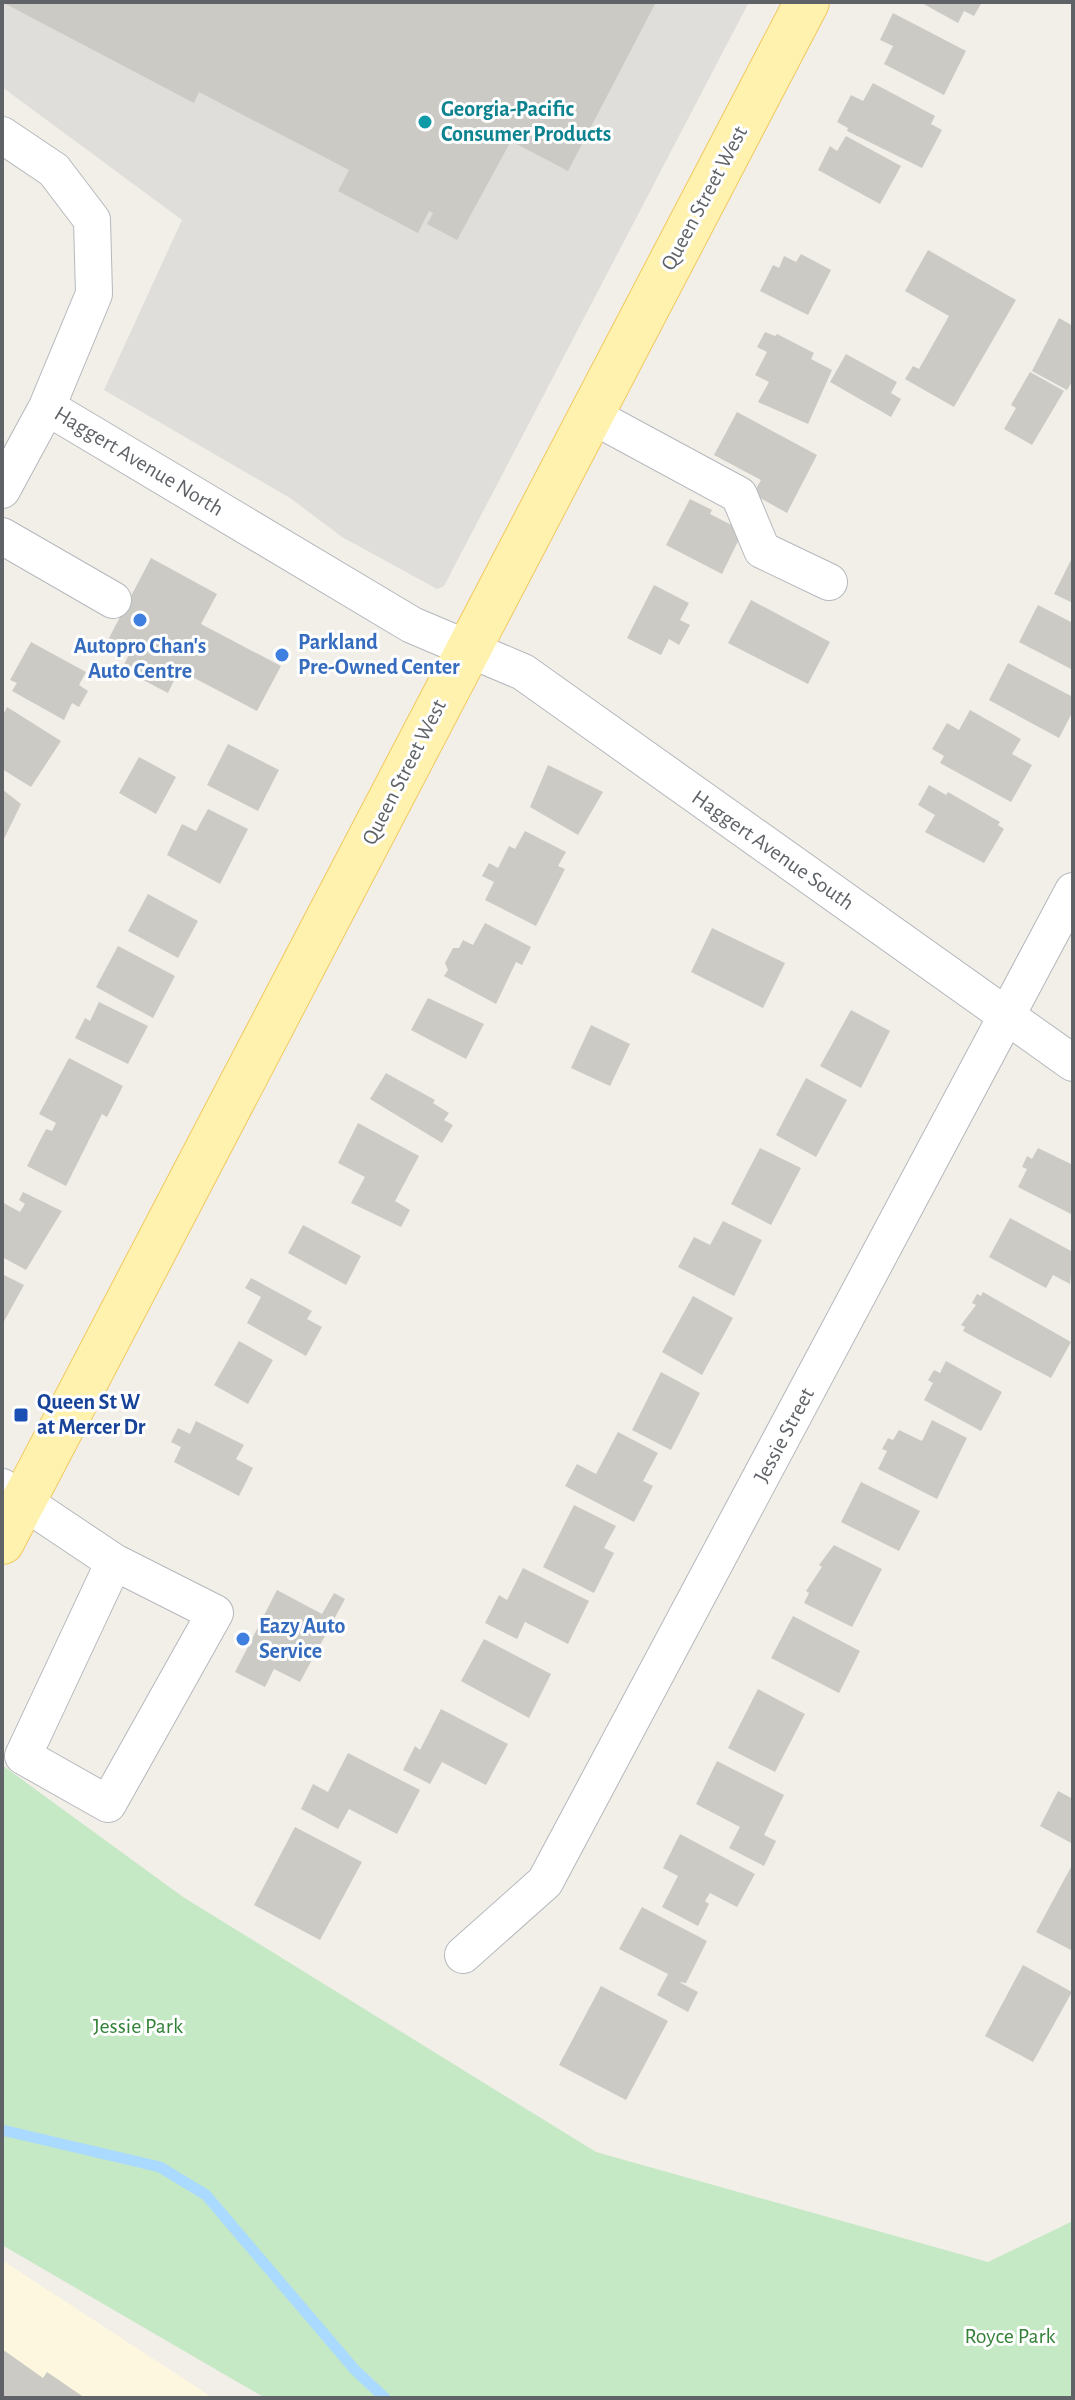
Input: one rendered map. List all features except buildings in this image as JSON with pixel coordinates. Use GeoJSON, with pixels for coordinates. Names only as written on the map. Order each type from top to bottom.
{"type":"FeatureCollection","features":[{"type":"Feature","properties":{"kind":"main road","name":"Queen Street West"},"geometry":{"type":"LineString","coordinates":[[2,1542],[13,1495],[468,648],[807,2]]}},
{"type":"Feature","properties":{"kind":"street","name":"Haggert Avenue North"},"geometry":{"type":"LineString","coordinates":[[2,135],[54,170],[92,220],[94,294],[47,407],[412,625],[468,648]]}},
{"type":"Feature","properties":{"kind":"street"},"geometry":{"type":"LineString","coordinates":[[2,490],[47,407]]}},
{"type":"Feature","properties":{"kind":"street"},"geometry":{"type":"LineString","coordinates":[[591,415],[739,495],[762,550],[829,582]]}},
{"type":"Feature","properties":{"kind":"street"},"geometry":{"type":"LineString","coordinates":[[2,536],[113,600]]}},
{"type":"Feature","properties":{"kind":"street","name":"Haggert Avenue South"},"geometry":{"type":"LineString","coordinates":[[468,648],[523,672],[1073,1063]]}},
{"type":"Feature","properties":{"kind":"street","name":"Jessie Street"},"geometry":{"type":"LineString","coordinates":[[463,1955],[545,1882],[1073,891]]}},
{"type":"Feature","properties":{"kind":"street"},"geometry":{"type":"LineString","coordinates":[[13,1495],[114,1562],[215,1613],[108,1804],[23,1756],[114,1562]]}},
{"type":"Feature","properties":{"kind":"shaded area"},"geometry":{"type":"Polygon","coordinates":[[[2,2],[749,2],[444,586],[437,589],[342,537],[290,498],[104,390],[182,220],[2,87],[2,2]]]}},
{"type":"Feature","properties":{"kind":"shaded area"},"geometry":{"type":"Polygon","coordinates":[[[2,2260],[213,2398],[2,2398],[2,2260]]]}},
{"type":"Feature","properties":{"kind":"green space","name":"Jessie Park"},"geometry":{"type":"Polygon","coordinates":[[[2,1765],[183,1897],[596,2152],[988,2262],[1073,2221],[1073,2398],[265,2398],[2,2245],[2,1765]]]}},
{"type":"Feature","properties":{"kind":"waterway"},"geometry":{"type":"LineString","coordinates":[[2,2130],[160,2167],[206,2195],[355,2370],[385,2398]]}},
{"type":"Feature","properties":{"kind":"place","name":"Georgia-Pacific Consumer Products"},"geometry":{"type":"Point","coordinates":[425,122]}},
{"type":"Feature","properties":{"kind":"place","name":"Autopro Chan's Auto Centre"},"geometry":{"type":"Point","coordinates":[140,620]}},
{"type":"Feature","properties":{"kind":"place","name":"Parkland Pre-Owned Center"},"geometry":{"type":"Point","coordinates":[282,655]}},
{"type":"Feature","properties":{"kind":"place","name":"Queen St W at Mercer Dr"},"geometry":{"type":"Point","coordinates":[21,1415]}},
{"type":"Feature","properties":{"kind":"place","name":"Eazy Auto Service"},"geometry":{"type":"Point","coordinates":[243,1639]}},
{"type":"Feature","properties":{"kind":"park label","name":"Royce Park"},"geometry":{"type":"Point","coordinates":[1010,2336]}}]}
